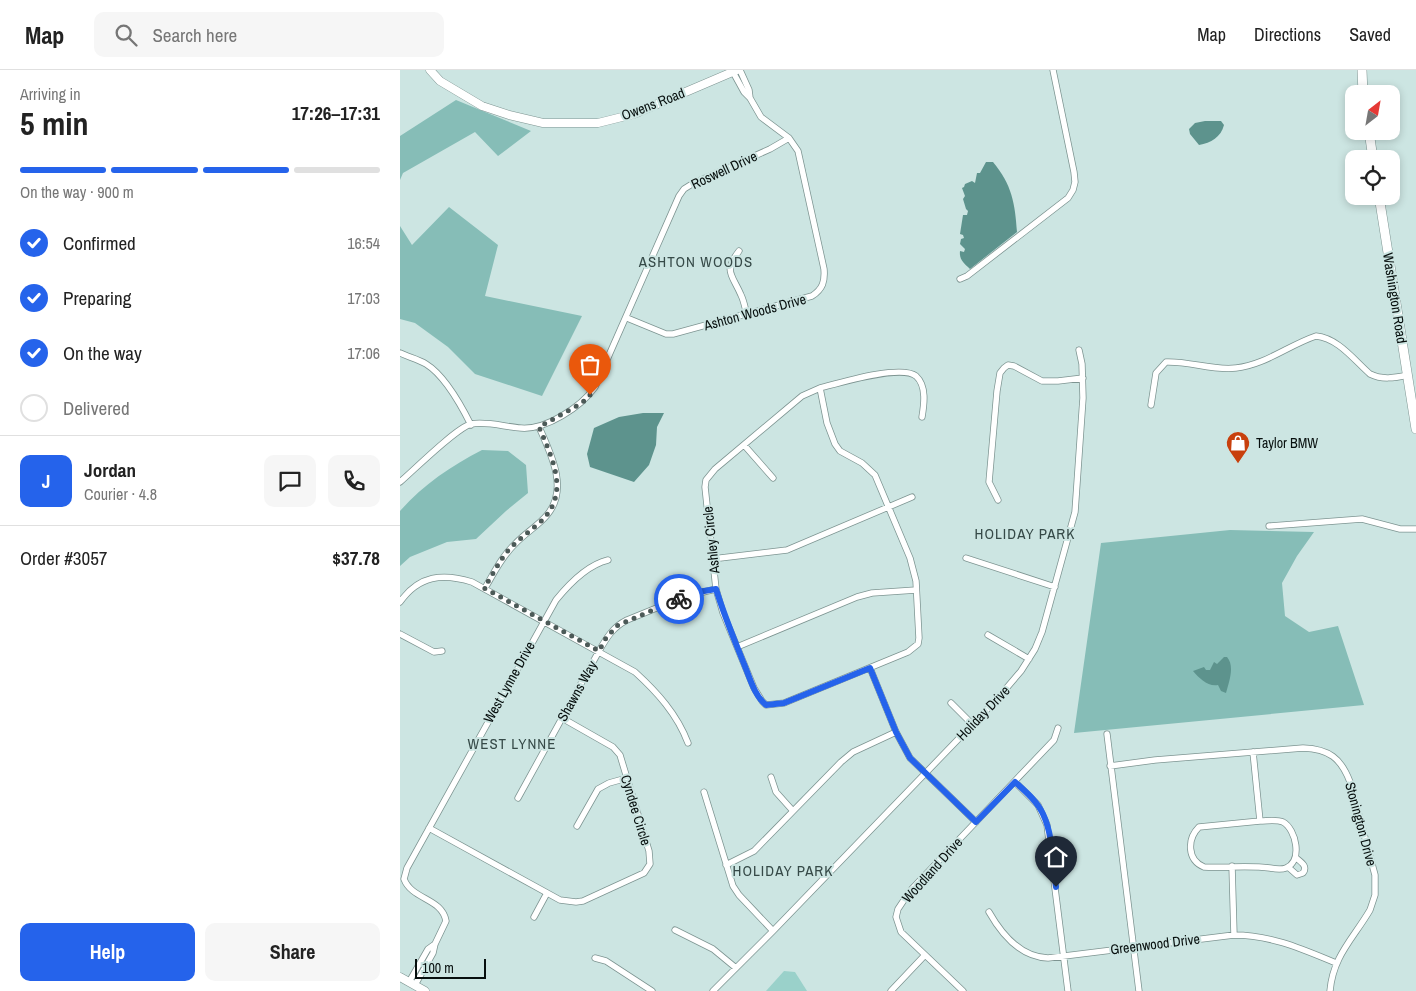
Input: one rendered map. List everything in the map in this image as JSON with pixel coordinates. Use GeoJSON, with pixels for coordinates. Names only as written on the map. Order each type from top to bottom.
{"type":"FeatureCollection","features":[{"type":"Feature","properties":{"kind":"main road"},"geometry":{"type":"LineString","coordinates":[[1362,70],[1363,85]]}},
{"type":"Feature","properties":{"kind":"main road","name":"Washington Road"},"geometry":{"type":"LineString","coordinates":[[1380,205],[1416,429]]}},
{"type":"Feature","properties":{"kind":"street","name":"Owens Road"},"geometry":{"type":"LineString","coordinates":[[430,70],[440,81],[482,106],[542,123],[598,123],[634,114],[737,71]]}},
{"type":"Feature","properties":{"kind":"street"},"geometry":{"type":"LineString","coordinates":[[960,279],[974,271],[1053,211],[1068,198],[1073,190],[1075,182],[1074,172],[1053,70]]}},
{"type":"Feature","properties":{"kind":"street","name":"Ashton Woods Drive"},"geometry":{"type":"LineString","coordinates":[[627,318],[659,331],[672,334],[812,296],[823,286],[825,278],[798,151],[789,138],[761,117],[750,98],[744,92],[737,71]]}},
{"type":"Feature","properties":{"kind":"street","name":"Roswell Drive"},"geometry":{"type":"LineString","coordinates":[[471,424],[491,424],[521,428],[539,427],[582,403],[595,387],[627,318],[675,205],[684,189],[774,147],[789,138]]}},
{"type":"Feature","properties":{"kind":"street"},"geometry":{"type":"LineString","coordinates":[[739,251],[730,266],[730,273],[741,294],[747,314]]}},
{"type":"Feature","properties":{"kind":"street"},"geometry":{"type":"LineString","coordinates":[[1151,405],[1156,373],[1166,362],[1236,368],[1254,364],[1316,336],[1333,340],[1370,374],[1377,378],[1408,375]]}},
{"type":"Feature","properties":{"kind":"street","name":"Holiday Drive"},"geometry":{"type":"LineString","coordinates":[[713,991],[774,931],[1011,685],[1029,659],[1042,632],[1075,512],[1083,398],[1083,378],[1079,350]]}},
{"type":"Feature","properties":{"kind":"street"},"geometry":{"type":"LineString","coordinates":[[400,482],[450,438],[471,424],[455,398],[432,368],[424,362],[401,356]]}},
{"type":"Feature","properties":{"kind":"street"},"geometry":{"type":"LineString","coordinates":[[998,500],[989,482],[1000,373],[1008,365],[1014,366],[1042,381],[1083,378]]}},
{"type":"Feature","properties":{"kind":"street","name":"Ashley Circle"},"geometry":{"type":"LineString","coordinates":[[820,388],[827,423],[834,444],[840,451],[869,468],[879,482],[914,569],[919,632],[918,644],[908,652],[784,703],[766,705],[754,688],[723,613],[716,589],[705,487],[706,480],[715,469],[802,396],[820,388],[889,372],[902,371],[909,373],[916,376],[923,390],[922,418]]}},
{"type":"Feature","properties":{"kind":"street"},"geometry":{"type":"LineString","coordinates":[[484,588],[507,552],[539,523],[553,506],[557,484],[555,468],[539,427]]}},
{"type":"Feature","properties":{"kind":"street"},"geometry":{"type":"LineString","coordinates":[[744,445],[772,478]]}},
{"type":"Feature","properties":{"kind":"street"},"geometry":{"type":"LineString","coordinates":[[712,559],[787,550],[912,497]]}},
{"type":"Feature","properties":{"kind":"street"},"geometry":{"type":"LineString","coordinates":[[1269,526],[1362,519],[1400,529],[1416,529]]}},
{"type":"Feature","properties":{"kind":"street"},"geometry":{"type":"LineString","coordinates":[[966,558],[1055,587]]}},
{"type":"Feature","properties":{"kind":"street","name":"West Lynne Drive"},"geometry":{"type":"LineString","coordinates":[[412,984],[433,953],[435,944],[446,921],[445,914],[438,905],[409,889],[404,879],[407,868],[543,621],[564,591],[597,563],[608,560]]}},
{"type":"Feature","properties":{"kind":"street"},"geometry":{"type":"LineString","coordinates":[[400,602],[414,587],[425,580],[435,577],[458,578],[484,588],[634,672],[646,682],[674,714],[688,743]]}},
{"type":"Feature","properties":{"kind":"street","name":"Shawns Way"},"geometry":{"type":"LineString","coordinates":[[518,798],[599,651],[612,631],[627,620],[686,596],[716,589]]}},
{"type":"Feature","properties":{"kind":"street"},"geometry":{"type":"LineString","coordinates":[[737,647],[857,597],[872,593],[916,590]]}},
{"type":"Feature","properties":{"kind":"street"},"geometry":{"type":"LineString","coordinates":[[400,634],[434,652],[442,651]]}},
{"type":"Feature","properties":{"kind":"street"},"geometry":{"type":"LineString","coordinates":[[988,635],[1029,659]]}},
{"type":"Feature","properties":{"kind":"street"},"geometry":{"type":"LineString","coordinates":[[870,668],[896,732],[910,758],[976,822]]}},
{"type":"Feature","properties":{"kind":"street"},"geometry":{"type":"LineString","coordinates":[[951,703],[972,724]]}},
{"type":"Feature","properties":{"kind":"street","name":"Cyndee Circle"},"geometry":{"type":"LineString","coordinates":[[429,828],[547,893],[568,902],[583,901],[639,877],[647,869],[650,858],[649,851],[620,755],[613,747],[562,718]]}},
{"type":"Feature","properties":{"kind":"street","name":"Woodland Drive"},"geometry":{"type":"LineString","coordinates":[[963,991],[901,932],[896,917],[898,909],[910,891],[1054,740],[1058,728]]}},
{"type":"Feature","properties":{"kind":"street"},"geometry":{"type":"LineString","coordinates":[[726,865],[754,852],[853,752],[896,732]]}},
{"type":"Feature","properties":{"kind":"street"},"geometry":{"type":"LineString","coordinates":[[1107,734],[1139,991]]}},
{"type":"Feature","properties":{"kind":"street","name":"Stonington Drive"},"geometry":{"type":"LineString","coordinates":[[1110,766],[1314,748],[1333,756],[1346,772],[1373,864],[1375,884],[1370,910],[1336,963],[1332,973],[1330,991]]}},
{"type":"Feature","properties":{"kind":"street"},"geometry":{"type":"LineString","coordinates":[[1253,752],[1260,821]]}},
{"type":"Feature","properties":{"kind":"street"},"geometry":{"type":"LineString","coordinates":[[771,777],[776,792],[793,811]]}},
{"type":"Feature","properties":{"kind":"street"},"geometry":{"type":"LineString","coordinates":[[577,826],[598,789],[609,783],[627,778]]}},
{"type":"Feature","properties":{"kind":"street"},"geometry":{"type":"LineString","coordinates":[[1015,782],[1038,805],[1047,824],[1068,991]]}},
{"type":"Feature","properties":{"kind":"street"},"geometry":{"type":"LineString","coordinates":[[704,792],[733,886],[739,895],[774,931]]}},
{"type":"Feature","properties":{"kind":"street"},"geometry":{"type":"LineString","coordinates":[[1260,821],[1279,821],[1288,826],[1296,847],[1296,858],[1288,867],[1280,870],[1251,866],[1204,867],[1197,864],[1191,853],[1190,841],[1199,828],[1260,821]]}},
{"type":"Feature","properties":{"kind":"street"},"geometry":{"type":"LineString","coordinates":[[1288,867],[1297,875],[1303,873],[1304,865],[1296,858]]}},
{"type":"Feature","properties":{"kind":"street"},"geometry":{"type":"LineString","coordinates":[[1232,866],[1234,935]]}},
{"type":"Feature","properties":{"kind":"street"},"geometry":{"type":"LineString","coordinates":[[534,917],[547,893]]}},
{"type":"Feature","properties":{"kind":"street","name":"Greenwood Drive"},"geometry":{"type":"LineString","coordinates":[[989,912],[997,927],[1017,947],[1026,954],[1036,958],[1234,935],[1261,936],[1280,941],[1336,963]]}},
{"type":"Feature","properties":{"kind":"street"},"geometry":{"type":"LineString","coordinates":[[674,930],[712,949],[736,968]]}},
{"type":"Feature","properties":{"kind":"street"},"geometry":{"type":"LineString","coordinates":[[891,991],[925,955]]}},
{"type":"Feature","properties":{"kind":"street"},"geometry":{"type":"LineString","coordinates":[[595,958],[606,961],[652,991]]}},
{"type":"Feature","properties":{"kind":"street"},"geometry":{"type":"LineString","coordinates":[[400,977],[425,991]]}},
{"type":"Feature","properties":{"kind":"shaded area"},"geometry":{"type":"Polygon","coordinates":[[[456,100],[531,131],[498,156],[475,132],[403,173],[400,180],[400,136],[456,100]]]}},
{"type":"Feature","properties":{"kind":"shaded area"},"geometry":{"type":"Polygon","coordinates":[[[1221,121],[1224,125],[1221,133],[1215,139],[1199,145],[1190,134],[1189,129],[1195,123],[1221,121]]]}},
{"type":"Feature","properties":{"kind":"shaded area"},"geometry":{"type":"Polygon","coordinates":[[[986,162],[993,162],[1008,187],[1014,203],[1017,232],[970,269],[960,257],[960,251],[964,252],[965,249],[960,244],[961,239],[964,238],[960,234],[963,215],[967,215],[968,211],[963,199],[965,196],[962,188],[965,184],[972,181],[975,183],[977,173],[980,173],[986,162]]]}},
{"type":"Feature","properties":{"kind":"shaded area"},"geometry":{"type":"Polygon","coordinates":[[[449,207],[498,245],[485,296],[582,316],[542,396],[475,374],[448,347],[415,323],[400,319],[400,226],[412,245],[449,207]]]}},
{"type":"Feature","properties":{"kind":"shaded area"},"geometry":{"type":"Polygon","coordinates":[[[643,413],[664,413],[657,427],[656,445],[649,465],[634,482],[590,467],[587,454],[594,428],[619,417],[643,413]]]}},
{"type":"Feature","properties":{"kind":"shaded area"},"geometry":{"type":"Polygon","coordinates":[[[482,450],[508,451],[526,465],[528,493],[476,539],[447,542],[410,557],[400,566],[400,511],[438,477],[482,450]]]}},
{"type":"Feature","properties":{"kind":"shaded area"},"geometry":{"type":"Polygon","coordinates":[[[1230,530],[1314,532],[1297,556],[1282,583],[1285,616],[1309,632],[1338,626],[1364,705],[1074,733],[1101,543],[1230,530]]]}},
{"type":"Feature","properties":{"kind":"shaded area"},"geometry":{"type":"Polygon","coordinates":[[[1224,657],[1227,657],[1231,665],[1226,693],[1221,691],[1218,685],[1211,685],[1204,681],[1193,671],[1204,667],[1206,670],[1210,670],[1214,662],[1217,664],[1224,657]]]}},
{"type":"Feature","properties":{"kind":"shaded area"},"geometry":{"type":"Polygon","coordinates":[[[784,971],[795,972],[807,991],[766,991],[784,971]]]}},
{"type":"Feature","properties":{"kind":"way so far"},"geometry":{"type":"LineString","coordinates":[[590,395],[582,403],[539,427],[555,468],[557,484],[553,506],[547,515],[507,552],[484,588],[599,651],[606,638],[618,625],[679,599]]}},
{"type":"Feature","properties":{"kind":"place","name":"Taylor BMW"},"geometry":{"type":"Point","coordinates":[1238,464]}},
{"type":"Feature","properties":{"kind":"district","name":"ASHTON WOODS"},"geometry":{"type":"Point","coordinates":[696,262]}},
{"type":"Feature","properties":{"kind":"district","name":"HOLIDAY PARK"},"geometry":{"type":"Point","coordinates":[1025,534]}},
{"type":"Feature","properties":{"kind":"district","name":"WEST LYNNE"},"geometry":{"type":"Point","coordinates":[512,744]}},
{"type":"Feature","properties":{"kind":"district","name":"HOLIDAY PARK"},"geometry":{"type":"Point","coordinates":[783,871]}},
{"type":"Feature","properties":{"kind":"route"},"geometry":{"type":"LineString","coordinates":[[679,599],[698,592],[716,589],[723,613],[754,688],[766,705],[772,706],[784,703],[870,668],[896,732],[910,758],[976,822],[1015,782],[1029,794],[1038,805],[1047,824],[1056,887]]}}]}
